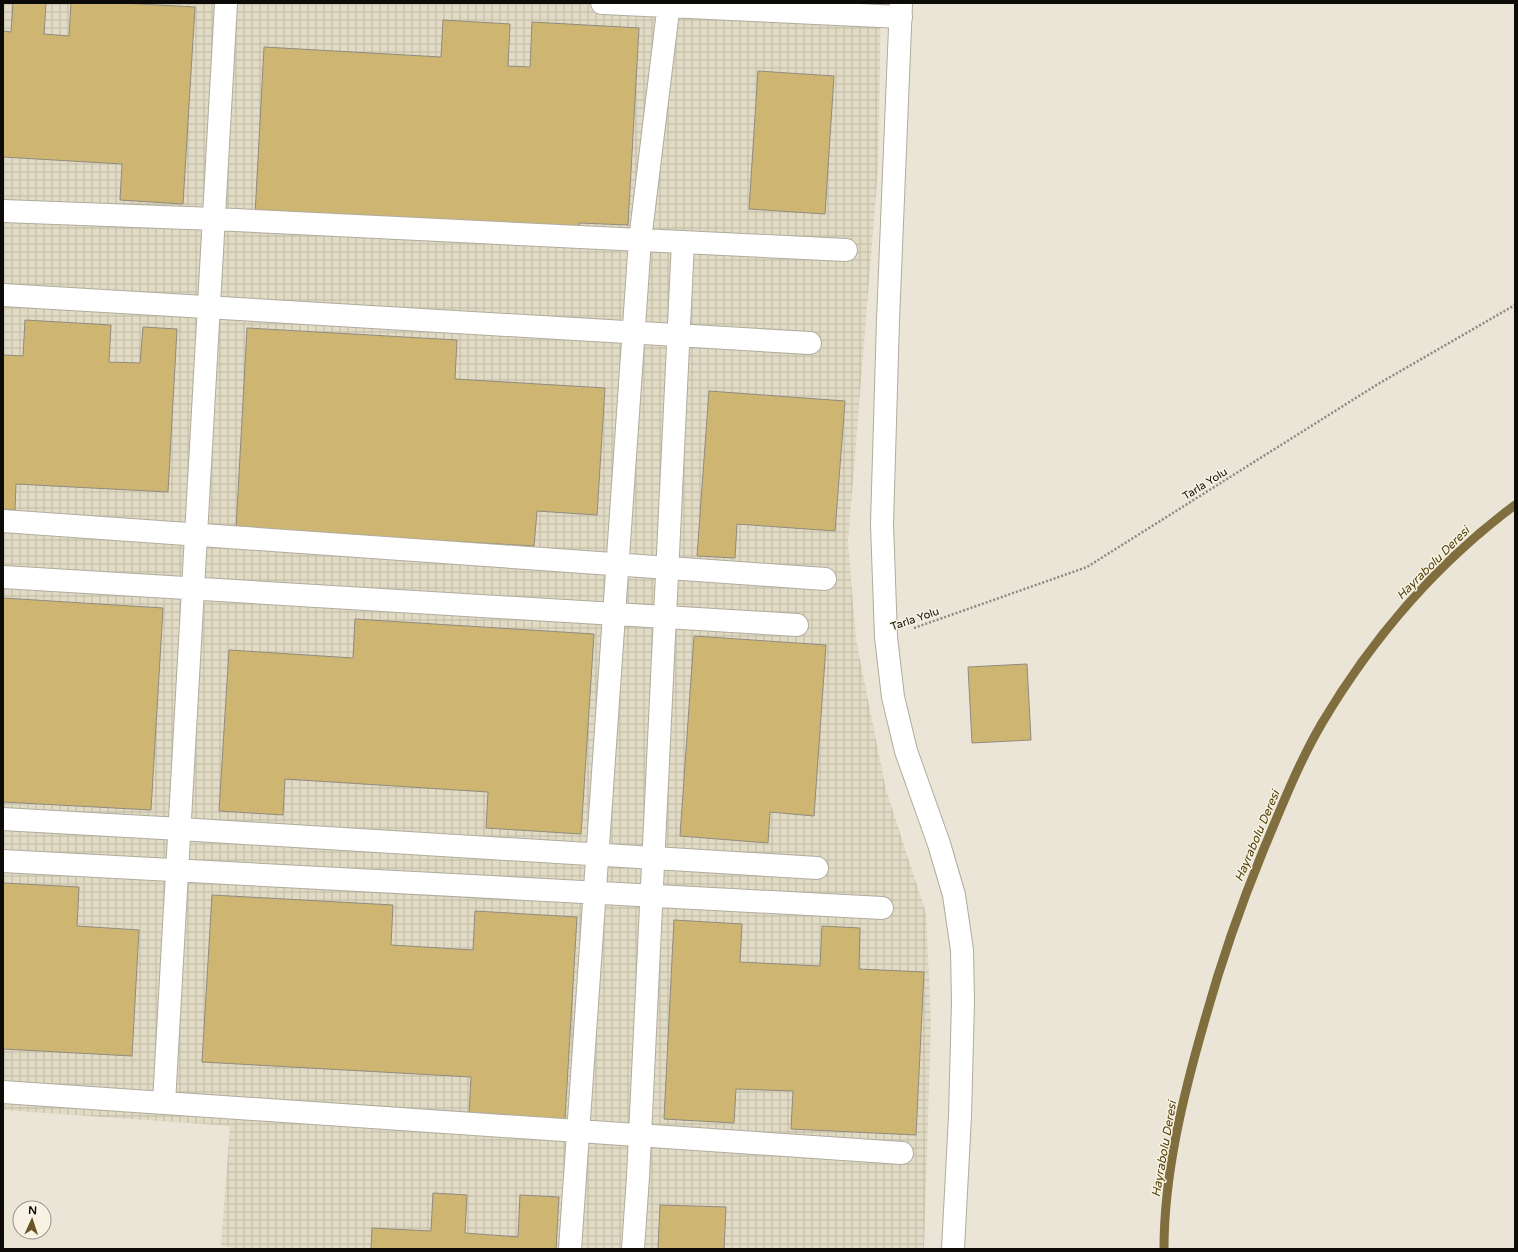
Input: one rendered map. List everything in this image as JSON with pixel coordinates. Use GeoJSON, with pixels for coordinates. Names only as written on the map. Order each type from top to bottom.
{"type":"FeatureCollection","features":[{"type":"Feature","properties":{"kind":"street"},"geometry":{"type":"LineString","coordinates":[[164,1103],[226,3]]}},
{"type":"Feature","properties":{"kind":"street"},"geometry":{"type":"LineString","coordinates":[[602,3],[901,10],[888,320],[882,524],[886,637],[893,697],[906,751],[940,844],[954,895],[962,950],[963,1002],[961,1093],[953,1249]]}},
{"type":"Feature","properties":{"kind":"street"},"geometry":{"type":"LineString","coordinates":[[570,1249],[640,240],[669,5]]}},
{"type":"Feature","properties":{"kind":"street"},"geometry":{"type":"LineString","coordinates":[[3,211],[214,219],[846,250]]}},
{"type":"Feature","properties":{"kind":"street"},"geometry":{"type":"LineString","coordinates":[[633,1249],[654,858],[683,242]]}},
{"type":"Feature","properties":{"kind":"street"},"geometry":{"type":"LineString","coordinates":[[3,295],[810,343]]}},
{"type":"Feature","properties":{"kind":"street"},"geometry":{"type":"LineString","coordinates":[[3,521],[825,579]]}},
{"type":"Feature","properties":{"kind":"street"},"geometry":{"type":"LineString","coordinates":[[3,577],[797,625]]}},
{"type":"Feature","properties":{"kind":"street"},"geometry":{"type":"LineString","coordinates":[[3,819],[817,868]]}},
{"type":"Feature","properties":{"kind":"street"},"geometry":{"type":"LineString","coordinates":[[3,861],[882,908]]}},
{"type":"Feature","properties":{"kind":"street"},"geometry":{"type":"LineString","coordinates":[[3,1092],[902,1153]]}},
{"type":"Feature","properties":{"kind":"path","name":"Tarla Yolu"},"geometry":{"type":"LineString","coordinates":[[886,637],[1087,567],[1378,384],[1515,305]]}},
{"type":"Feature","properties":{"kind":"shaded area"},"geometry":{"type":"Polygon","coordinates":[[[3,3],[881,3],[878,169],[848,542],[856,640],[886,790],[926,913],[931,1021],[924,1249],[240,1249],[221,1246],[230,1126],[3,1110],[3,3]]]}},
{"type":"Feature","properties":{"kind":"building"},"geometry":{"type":"Polygon","coordinates":[[[13,3],[46,3],[44,34],[69,36],[71,3],[121,3],[195,7],[183,204],[120,200],[122,164],[3,157],[3,31],[11,32],[13,3]]]}},
{"type":"Feature","properties":{"kind":"building"},"geometry":{"type":"Polygon","coordinates":[[[443,20],[510,24],[508,66],[530,67],[532,22],[639,28],[628,225],[579,223],[578,233],[255,215],[264,47],[441,57],[443,20]]]}},
{"type":"Feature","properties":{"kind":"building"},"geometry":{"type":"Polygon","coordinates":[[[758,71],[834,76],[825,214],[749,209],[758,71]]]}},
{"type":"Feature","properties":{"kind":"building"},"geometry":{"type":"Polygon","coordinates":[[[25,320],[111,325],[109,362],[140,363],[143,327],[177,329],[168,492],[16,484],[15,510],[3,509],[3,355],[23,356],[25,320]]]}},
{"type":"Feature","properties":{"kind":"building"},"geometry":{"type":"Polygon","coordinates":[[[247,328],[457,340],[455,379],[605,388],[597,515],[537,511],[534,546],[236,529],[247,328]]]}},
{"type":"Feature","properties":{"kind":"building"},"geometry":{"type":"Polygon","coordinates":[[[709,391],[845,401],[835,531],[737,524],[735,558],[697,556],[709,391]]]}},
{"type":"Feature","properties":{"kind":"building"},"geometry":{"type":"Polygon","coordinates":[[[3,598],[163,608],[151,810],[3,802],[3,598]]]}},
{"type":"Feature","properties":{"kind":"building"},"geometry":{"type":"Polygon","coordinates":[[[355,619],[594,634],[581,834],[486,828],[488,792],[285,779],[283,815],[219,811],[229,650],[353,658],[355,619]]]}},
{"type":"Feature","properties":{"kind":"building"},"geometry":{"type":"Polygon","coordinates":[[[694,636],[826,645],[814,816],[770,812],[768,843],[680,836],[694,636]]]}},
{"type":"Feature","properties":{"kind":"building"},"geometry":{"type":"Polygon","coordinates":[[[1027,664],[1031,740],[972,743],[968,667],[1027,664]]]}},
{"type":"Feature","properties":{"kind":"building"},"geometry":{"type":"Polygon","coordinates":[[[3,883],[79,887],[77,926],[139,930],[132,1056],[3,1049],[3,883]]]}},
{"type":"Feature","properties":{"kind":"building"},"geometry":{"type":"Polygon","coordinates":[[[212,895],[393,905],[391,945],[473,950],[475,911],[577,917],[565,1119],[469,1114],[471,1077],[202,1062],[212,895]]]}},
{"type":"Feature","properties":{"kind":"building"},"geometry":{"type":"Polygon","coordinates":[[[674,920],[742,924],[740,962],[820,966],[822,926],[860,928],[859,969],[924,972],[916,1135],[791,1129],[793,1091],[736,1089],[734,1123],[664,1119],[674,920]]]}},
{"type":"Feature","properties":{"kind":"building"},"geometry":{"type":"Polygon","coordinates":[[[433,1193],[467,1195],[465,1233],[518,1237],[520,1195],[559,1197],[556,1249],[371,1249],[372,1228],[431,1231],[433,1193]]]}},
{"type":"Feature","properties":{"kind":"building"},"geometry":{"type":"Polygon","coordinates":[[[660,1205],[726,1207],[724,1249],[658,1249],[660,1205]]]}},
{"type":"Feature","properties":{"kind":"waterway","name":"Hayrabolu Deresi"},"geometry":{"type":"LineString","coordinates":[[1164,1249],[1167,1192],[1171,1164],[1182,1107],[1196,1051],[1238,915],[1283,802],[1298,770],[1313,739],[1341,692],[1384,633],[1432,578],[1486,528],[1515,505]]}}]}
